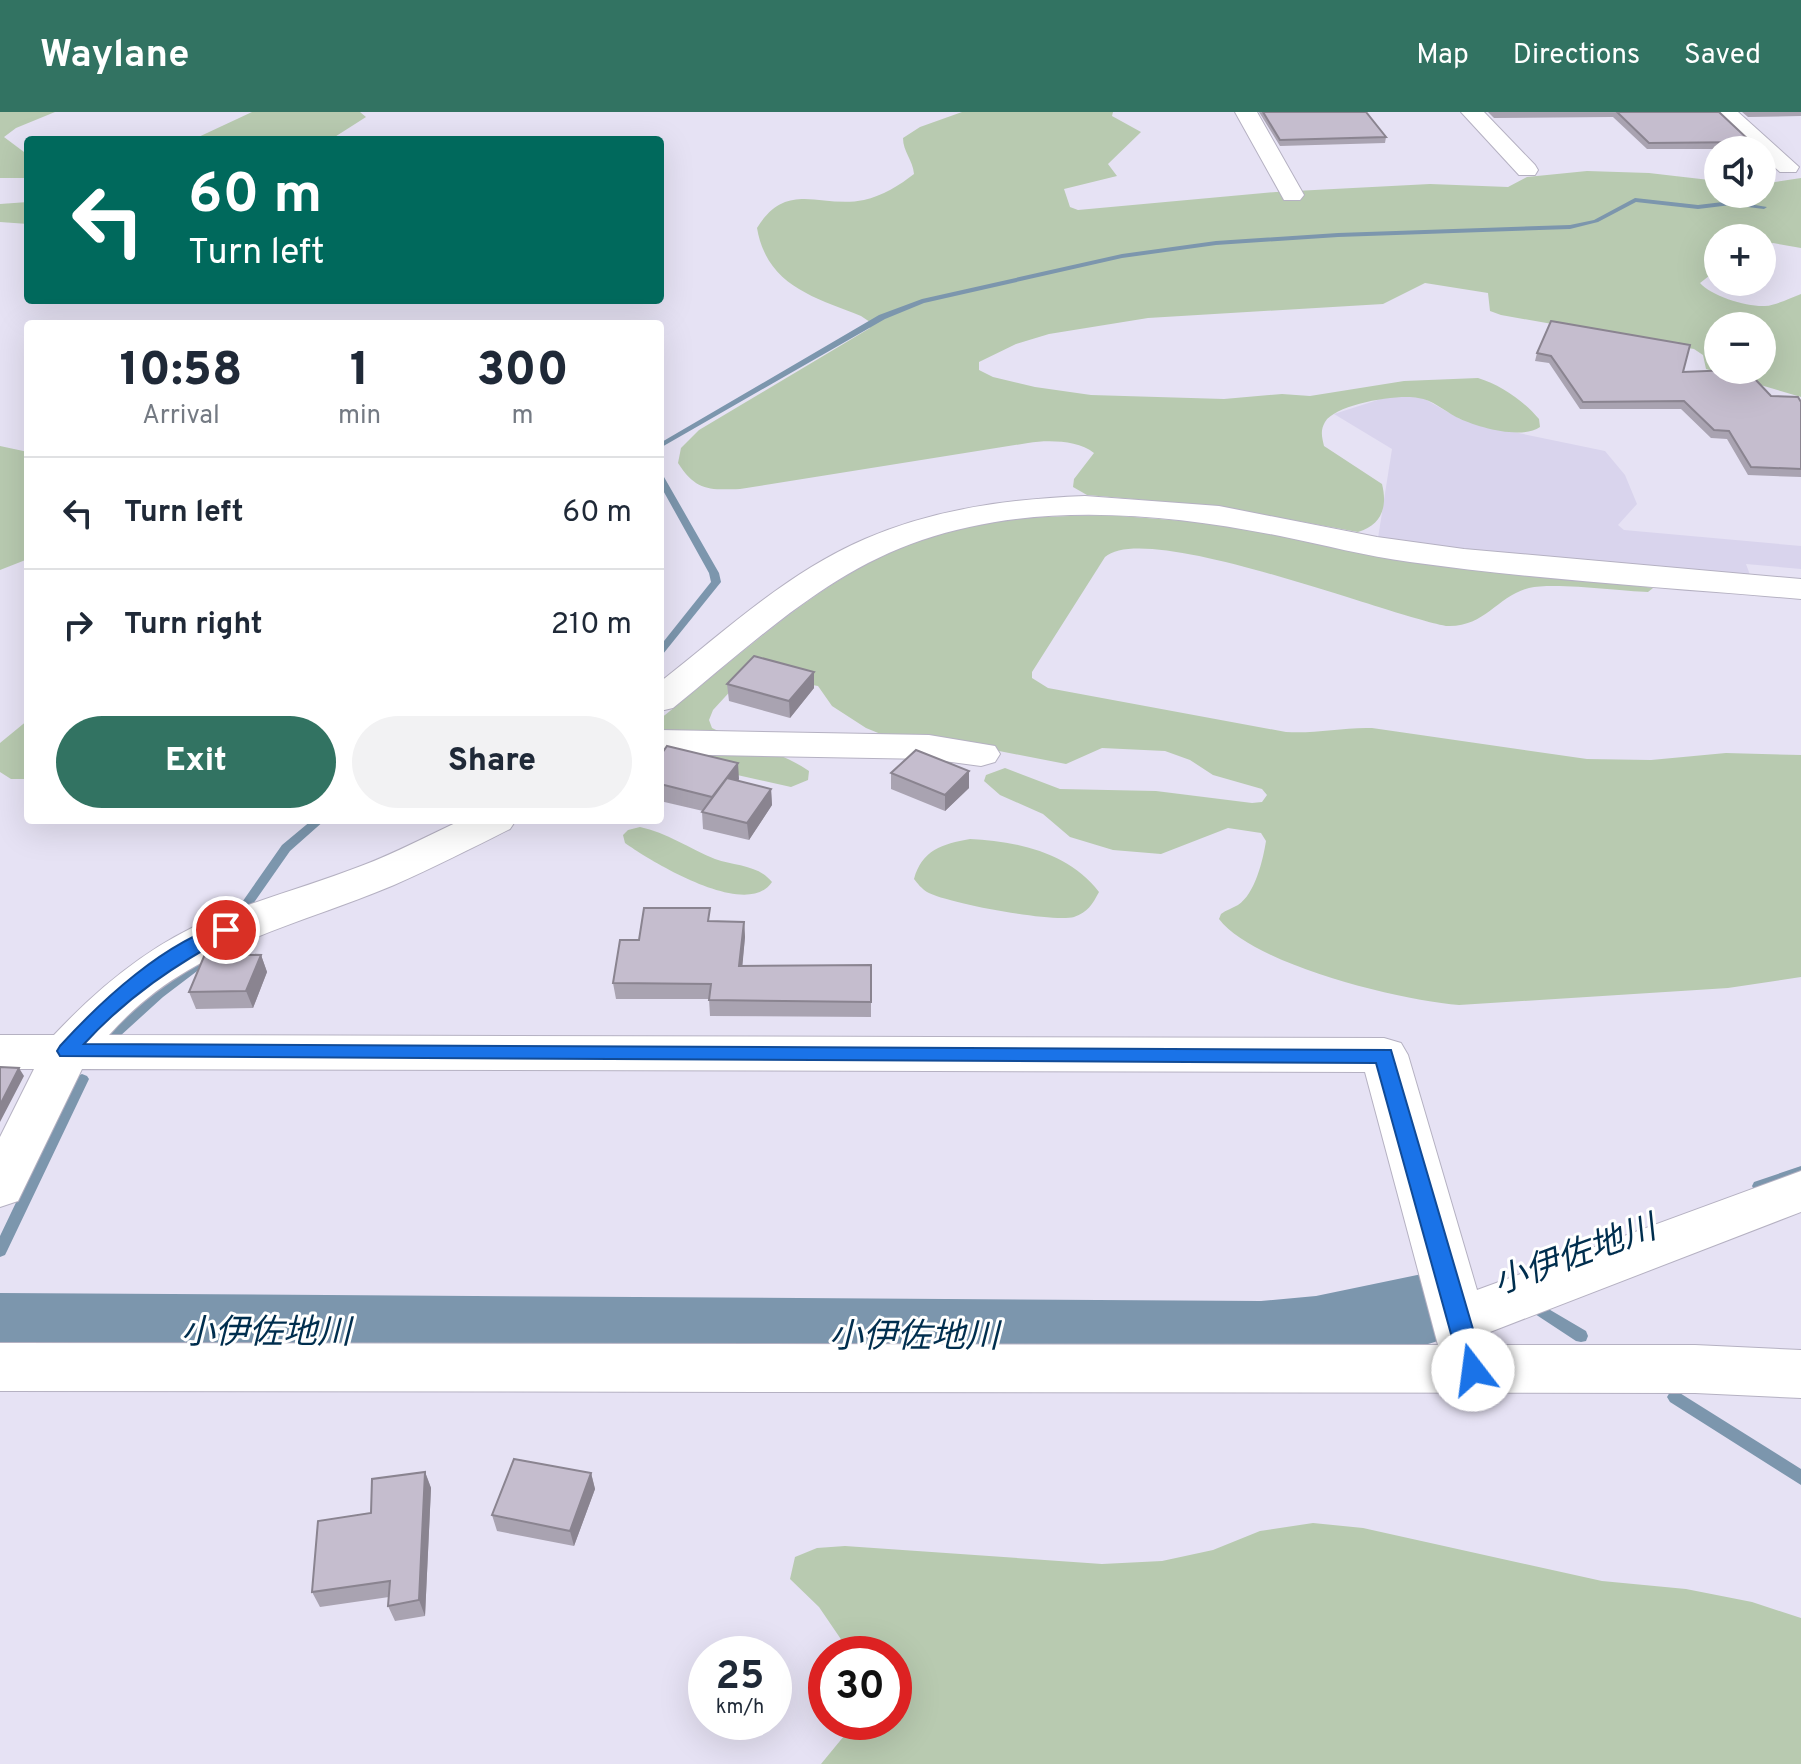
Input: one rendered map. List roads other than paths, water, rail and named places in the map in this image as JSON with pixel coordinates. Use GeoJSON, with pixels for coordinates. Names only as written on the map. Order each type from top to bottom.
{"type":"FeatureCollection","features":[{"type":"Feature","properties":{"kind":"street"},"geometry":{"type":"LineString","coordinates":[[1246,112],[1292,195]]}},
{"type":"Feature","properties":{"kind":"street"},"geometry":{"type":"LineString","coordinates":[[1472,112],[1527,170]]}},
{"type":"Feature","properties":{"kind":"street"},"geometry":{"type":"LineString","coordinates":[[1725,112],[1788,167]]}},
{"type":"Feature","properties":{"kind":"street"},"geometry":{"type":"LineString","coordinates":[[664,697],[819,578],[867,549],[909,532],[1004,512],[1055,508],[1160,509],[1264,523],[1413,553],[1801,589]]}},
{"type":"Feature","properties":{"kind":"street"},"geometry":{"type":"LineString","coordinates":[[664,742],[929,747],[981,754]]}},
{"type":"Feature","properties":{"kind":"street"},"geometry":{"type":"LineString","coordinates":[[0,1187],[67,1051],[138,982],[180,954],[226,930],[406,864],[488,824]]}},
{"type":"Feature","properties":{"kind":"street"},"geometry":{"type":"LineString","coordinates":[[0,1052],[1384,1055],[1460,1322]]}},
{"type":"Feature","properties":{"kind":"street"},"geometry":{"type":"LineString","coordinates":[[1460,1322],[1801,1191]]}},
{"type":"Feature","properties":{"kind":"street"},"geometry":{"type":"LineString","coordinates":[[0,1367],[1460,1322],[1695,1369],[1801,1374]]}},
{"type":"Feature","properties":{"kind":"waterway"},"geometry":{"type":"LineString","coordinates":[[664,444],[882,317],[922,301],[1122,256],[1216,243],[1338,235],[1570,227],[1596,221],[1635,200],[1704,206]]}},
{"type":"Feature","properties":{"kind":"waterway"},"geometry":{"type":"LineString","coordinates":[[664,484],[714,573],[716,582],[664,647]]}},
{"type":"Feature","properties":{"kind":"waterway"},"geometry":{"type":"LineString","coordinates":[[249,901],[286,848],[314,824]]}},
{"type":"Feature","properties":{"kind":"waterway"},"geometry":{"type":"LineString","coordinates":[[115,1034],[159,994],[209,956]]}},
{"type":"Feature","properties":{"kind":"waterway"},"geometry":{"type":"LineString","coordinates":[[0,1251],[82,1079]]}},
{"type":"Feature","properties":{"kind":"waterway","name":"小伊佐地川"},"geometry":{"type":"LineString","coordinates":[[1759,1186],[1801,1171]]}},
{"type":"Feature","properties":{"kind":"waterway","name":"小伊佐地川"},"geometry":{"type":"LineString","coordinates":[[1422,1310],[1441,1303]]}},
{"type":"Feature","properties":{"kind":"waterway","name":"小伊佐地川"},"geometry":{"type":"LineString","coordinates":[[0,1330],[1261,1338],[1316,1333],[1422,1310]]}},
{"type":"Feature","properties":{"kind":"waterway"},"geometry":{"type":"LineString","coordinates":[[1540,1310],[1581,1336]]}},
{"type":"Feature","properties":{"kind":"waterway"},"geometry":{"type":"LineString","coordinates":[[1675,1397],[1801,1478]]}}]}
